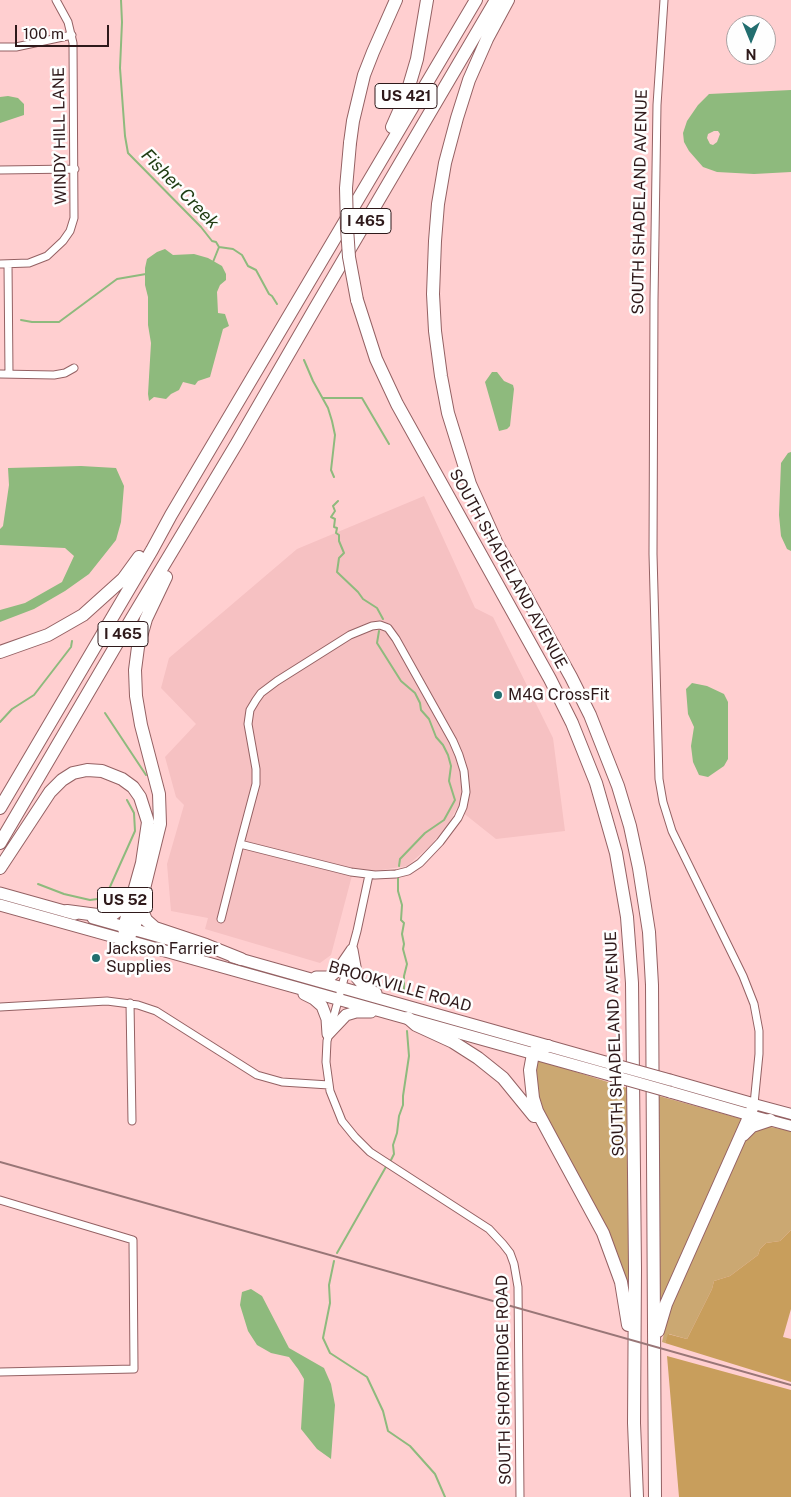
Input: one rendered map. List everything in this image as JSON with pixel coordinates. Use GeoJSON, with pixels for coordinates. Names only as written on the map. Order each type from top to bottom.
{"type":"FeatureCollection","features":[{"type":"Feature","properties":{"kind":"highway","name":"SOUTH SHADELAND AVENUE"},"geometry":{"type":"LineString","coordinates":[[396,0],[364,75],[353,121],[346,181],[349,257],[357,300],[376,359],[397,404],[565,708],[585,752],[612,838],[626,909],[632,967],[635,1186],[635,1459],[637,1497]]}},
{"type":"Feature","properties":{"kind":"highway","name":"US 421"},"geometry":{"type":"LineString","coordinates":[[365,186],[398,115],[412,77],[422,36],[427,0]]}},
{"type":"Feature","properties":{"kind":"highway","name":"I 465"},"geometry":{"type":"LineString","coordinates":[[0,808],[476,0]]}},
{"type":"Feature","properties":{"kind":"highway","name":"I 465"},"geometry":{"type":"LineString","coordinates":[[0,843],[238,443],[496,0]]}},
{"type":"Feature","properties":{"kind":"highway","name":"SOUTH SHADELAND AVENUE"},"geometry":{"type":"LineString","coordinates":[[508,0],[487,39],[469,80],[445,163],[438,204],[434,256],[433,294],[436,338],[448,413],[473,492],[497,544],[588,711],[618,786],[637,858],[648,921],[652,985],[655,1497]]}},
{"type":"Feature","properties":{"kind":"highway"},"geometry":{"type":"LineString","coordinates":[[128,932],[142,897],[158,836],[160,809],[159,794],[141,724],[136,696],[135,670],[138,647],[151,606],[186,540],[207,495]]}},
{"type":"Feature","properties":{"kind":"highway"},"geometry":{"type":"LineString","coordinates":[[0,652],[48,635],[88,611],[123,579],[171,515]]}},
{"type":"Feature","properties":{"kind":"highway","name":"US 52"},"geometry":{"type":"LineString","coordinates":[[0,868],[53,788],[67,776],[80,771],[95,770],[109,772],[122,779],[133,787],[140,797],[146,810],[148,822],[147,838],[124,902],[120,909],[112,915],[105,916],[67,911]]}},
{"type":"Feature","properties":{"kind":"highway"},"geometry":{"type":"LineString","coordinates":[[128,932],[147,838]]}},
{"type":"Feature","properties":{"kind":"highway"},"geometry":{"type":"LineString","coordinates":[[142,897],[144,915],[155,928],[241,959]]}},
{"type":"Feature","properties":{"kind":"highway"},"geometry":{"type":"LineString","coordinates":[[408,1018],[416,1025],[466,1049],[489,1066],[516,1092],[552,1139]]}},
{"type":"Feature","properties":{"kind":"highway"},"geometry":{"type":"LineString","coordinates":[[548,1046],[537,1049],[533,1054],[530,1070],[531,1092],[537,1111],[604,1234],[617,1267],[626,1308],[635,1387]]}},
{"type":"Feature","properties":{"kind":"highway"},"geometry":{"type":"LineString","coordinates":[[654,1381],[658,1331],[666,1304],[752,1109]]}},
{"type":"Feature","properties":{"kind":"highway"},"geometry":{"type":"LineString","coordinates":[[740,1139],[748,1129],[770,1120]]}},
{"type":"Feature","properties":{"kind":"main road","name":"BROOKVILLE ROAD"},"geometry":{"type":"LineString","coordinates":[[0,893],[67,911],[282,983],[388,1000],[616,1065],[670,1086],[752,1109],[791,1114]]}},
{"type":"Feature","properties":{"kind":"main road","name":"BROOKVILLE ROAD"},"geometry":{"type":"LineString","coordinates":[[0,905],[128,932],[241,959],[299,976],[382,1011],[617,1077],[670,1086]]}},
{"type":"Feature","properties":{"kind":"main road"},"geometry":{"type":"LineString","coordinates":[[299,976],[321,977],[332,975],[339,969],[352,950]]}},
{"type":"Feature","properties":{"kind":"main road"},"geometry":{"type":"LineString","coordinates":[[352,950],[355,974],[359,982],[388,1000]]}},
{"type":"Feature","properties":{"kind":"main road"},"geometry":{"type":"LineString","coordinates":[[282,983],[310,996],[322,1006],[327,1019],[328,1034]]}},
{"type":"Feature","properties":{"kind":"main road"},"geometry":{"type":"LineString","coordinates":[[328,1034],[343,1017],[350,1013],[382,1011]]}},
{"type":"Feature","properties":{"kind":"main road","name":"BROOKVILLE ROAD"},"geometry":{"type":"LineString","coordinates":[[752,1109],[770,1120],[791,1126]]}},
{"type":"Feature","properties":{"kind":"street","name":"WINDY HILL LANE"},"geometry":{"type":"LineString","coordinates":[[0,264],[30,262],[54,251],[70,231],[74,218],[75,169],[72,35],[67,20],[56,0]]}},
{"type":"Feature","properties":{"kind":"street","name":"SOUTH SHADELAND AVENUE"},"geometry":{"type":"LineString","coordinates":[[664,0],[657,106],[654,300],[653,554],[659,779],[664,808],[672,831],[743,976],[754,1004],[758,1023],[759,1046],[758,1076],[752,1109]]}},
{"type":"Feature","properties":{"kind":"street"},"geometry":{"type":"LineString","coordinates":[[0,47],[16,46],[72,35]]}},
{"type":"Feature","properties":{"kind":"street"},"geometry":{"type":"LineString","coordinates":[[0,170],[75,169]]}},
{"type":"Feature","properties":{"kind":"street"},"geometry":{"type":"LineString","coordinates":[[8,264],[9,374]]}},
{"type":"Feature","properties":{"kind":"street"},"geometry":{"type":"LineString","coordinates":[[0,374],[54,375],[74,368]]}},
{"type":"Feature","properties":{"kind":"street"},"geometry":{"type":"LineString","coordinates":[[221,919],[240,844],[257,779],[248,727],[250,712],[257,697],[277,681],[350,635],[372,626],[388,628],[454,741],[462,763],[466,789],[463,807],[458,818],[440,842],[418,864],[403,872],[369,874],[351,872],[240,844]]}},
{"type":"Feature","properties":{"kind":"street","name":"SOUTH SHORTRIDGE ROAD"},"geometry":{"type":"LineString","coordinates":[[369,874],[352,950],[328,1034],[326,1062],[329,1085],[342,1120],[355,1137],[379,1158],[489,1230],[503,1244],[514,1264],[518,1287],[520,1497]]}},
{"type":"Feature","properties":{"kind":"street"},"geometry":{"type":"LineString","coordinates":[[0,1006],[107,1001],[130,1003],[156,1012],[256,1075],[282,1082],[329,1085]]}},
{"type":"Feature","properties":{"kind":"street"},"geometry":{"type":"LineString","coordinates":[[130,1003],[132,1121]]}},
{"type":"Feature","properties":{"kind":"street"},"geometry":{"type":"LineString","coordinates":[[0,1200],[133,1240],[134,1369],[0,1372]]}},
{"type":"Feature","properties":{"kind":"shaded area"},"geometry":{"type":"Polygon","coordinates":[[[791,90],[791,172],[754,174],[717,172],[703,167],[689,151],[684,142],[683,133],[687,121],[698,105],[709,94],[791,90]],[[718,131],[708,134],[707,138],[710,144],[713,145],[717,142],[720,134],[718,131]]]}},
{"type":"Feature","properties":{"kind":"shaded area"},"geometry":{"type":"Polygon","coordinates":[[[0,97],[18,98],[24,104],[24,115],[0,123],[0,97]]]}},
{"type":"Feature","properties":{"kind":"shaded area"},"geometry":{"type":"Polygon","coordinates":[[[165,249],[173,255],[194,254],[208,258],[222,266],[226,274],[226,280],[220,285],[217,292],[218,313],[225,314],[229,326],[223,329],[210,377],[198,381],[195,385],[183,382],[179,390],[166,399],[154,397],[149,401],[151,343],[148,325],[145,268],[147,259],[165,249]]]}},
{"type":"Feature","properties":{"kind":"shaded area"},"geometry":{"type":"Polygon","coordinates":[[[492,372],[497,372],[504,381],[513,385],[514,389],[510,426],[499,431],[485,382],[492,372]]]}},
{"type":"Feature","properties":{"kind":"shaded area"},"geometry":{"type":"Polygon","coordinates":[[[791,452],[791,551],[787,549],[781,536],[779,515],[781,463],[788,453],[791,452]]]}},
{"type":"Feature","properties":{"kind":"shaded area"},"geometry":{"type":"Polygon","coordinates":[[[81,466],[116,468],[124,486],[121,522],[116,540],[89,574],[65,591],[34,609],[0,622],[0,610],[25,603],[62,582],[74,556],[65,548],[0,545],[0,529],[3,526],[9,485],[8,468],[81,466]]]}},
{"type":"Feature","properties":{"kind":"shaded area"},"geometry":{"type":"Polygon","coordinates":[[[424,496],[475,608],[493,617],[553,738],[565,831],[496,839],[457,808],[449,823],[431,845],[407,866],[375,871],[354,868],[331,955],[320,963],[205,929],[208,918],[171,911],[167,864],[184,805],[176,797],[165,757],[196,724],[161,688],[169,658],[297,549],[424,496]]]}},
{"type":"Feature","properties":{"kind":"shaded area"},"geometry":{"type":"Polygon","coordinates":[[[692,683],[707,686],[724,694],[728,702],[728,759],[724,766],[708,777],[699,775],[693,762],[691,746],[694,727],[688,714],[686,689],[692,683]]]}},
{"type":"Feature","properties":{"kind":"shaded area"},"geometry":{"type":"Polygon","coordinates":[[[538,1060],[627,1088],[629,1302],[539,1101],[535,1067],[538,1060]]]}},
{"type":"Feature","properties":{"kind":"shaded area"},"geometry":{"type":"Polygon","coordinates":[[[659,1096],[742,1119],[660,1307],[659,1096]]]}},
{"type":"Feature","properties":{"kind":"shaded area"},"geometry":{"type":"Polygon","coordinates":[[[766,1126],[791,1131],[791,1230],[780,1241],[766,1243],[760,1249],[758,1255],[730,1276],[714,1281],[712,1289],[687,1339],[669,1334],[665,1343],[662,1342],[669,1311],[744,1141],[756,1129],[766,1126]]]}},
{"type":"Feature","properties":{"kind":"shaded area"},"geometry":{"type":"Polygon","coordinates":[[[791,1230],[791,1309],[783,1337],[791,1339],[791,1382],[665,1343],[668,1334],[687,1339],[712,1289],[714,1281],[730,1276],[758,1255],[760,1249],[766,1243],[780,1241],[791,1230]]]}},
{"type":"Feature","properties":{"kind":"shaded area"},"geometry":{"type":"Polygon","coordinates":[[[251,1289],[262,1296],[289,1348],[324,1368],[331,1384],[335,1405],[331,1459],[317,1449],[301,1429],[304,1379],[298,1369],[289,1357],[271,1353],[257,1345],[248,1331],[240,1305],[242,1292],[251,1289]]]}},
{"type":"Feature","properties":{"kind":"shaded area"},"geometry":{"type":"Polygon","coordinates":[[[667,1356],[791,1390],[791,1497],[679,1497],[667,1356]]]}},
{"type":"Feature","properties":{"kind":"waterway","name":"Fisher Creek"},"geometry":{"type":"LineString","coordinates":[[121,0],[120,68],[128,153],[201,227],[212,241],[216,242],[219,247],[233,249],[242,255],[248,266],[256,270],[269,294],[277,304]]}},
{"type":"Feature","properties":{"kind":"waterway"},"geometry":{"type":"LineString","coordinates":[[213,262],[219,247]]}},
{"type":"Feature","properties":{"kind":"waterway"},"geometry":{"type":"LineString","coordinates":[[21,320],[59,322],[117,279],[146,274]]}},
{"type":"Feature","properties":{"kind":"waterway","name":"Fisher Creek"},"geometry":{"type":"LineString","coordinates":[[304,360],[328,408],[332,421],[335,435],[331,470],[334,477]]}},
{"type":"Feature","properties":{"kind":"waterway"},"geometry":{"type":"LineString","coordinates":[[323,398],[362,398],[389,444]]}},
{"type":"Feature","properties":{"kind":"waterway","name":"Fisher Creek"},"geometry":{"type":"LineString","coordinates":[[338,501],[333,506],[335,511],[331,517],[335,519],[334,527],[337,528],[336,533],[339,535],[339,541],[344,553],[339,558],[337,572],[363,599],[377,608],[383,619]]}},
{"type":"Feature","properties":{"kind":"waterway","name":"Fisher Creek"},"geometry":{"type":"LineString","coordinates":[[379,631],[377,643],[401,681],[415,693],[421,710],[429,719],[436,737],[448,755],[451,766],[449,781],[455,800],[444,820],[425,833],[400,859],[399,866]]}},
{"type":"Feature","properties":{"kind":"waterway"},"geometry":{"type":"LineString","coordinates":[[0,722],[12,709],[34,695],[71,647],[72,641]]}},
{"type":"Feature","properties":{"kind":"waterway"},"geometry":{"type":"LineString","coordinates":[[105,713],[146,775]]}},
{"type":"Feature","properties":{"kind":"waterway"},"geometry":{"type":"LineString","coordinates":[[38,884],[64,894],[90,900],[105,898],[135,831],[134,813],[127,800]]}},
{"type":"Feature","properties":{"kind":"waterway","name":"Fisher Creek"},"geometry":{"type":"LineString","coordinates":[[398,878],[398,891],[402,905],[401,920],[404,923],[402,934],[403,949],[407,964],[404,976],[404,993]]}},
{"type":"Feature","properties":{"kind":"waterway","name":"Fisher Creek"},"geometry":{"type":"LineString","coordinates":[[390,1162],[394,1154],[393,1145],[403,1105],[409,1056],[407,1031]]}},
{"type":"Feature","properties":{"kind":"waterway","name":"Fisher Creek"},"geometry":{"type":"LineString","coordinates":[[337,1253],[387,1165]]}},
{"type":"Feature","properties":{"kind":"waterway","name":"Fisher Creek"},"geometry":{"type":"LineString","coordinates":[[334,1261],[329,1285],[330,1303],[323,1338],[330,1353],[367,1377],[383,1411],[388,1431],[410,1446],[435,1474],[445,1497]]}},
{"type":"Feature","properties":{"kind":"railway"},"geometry":{"type":"LineString","coordinates":[[0,1162],[791,1385]]}},
{"type":"Feature","properties":{"kind":"place","name":"M4G CrossFit"},"geometry":{"type":"Point","coordinates":[498,695]}},
{"type":"Feature","properties":{"kind":"place","name":"Jackson Farrier Supplies"},"geometry":{"type":"Point","coordinates":[96,958]}}]}
